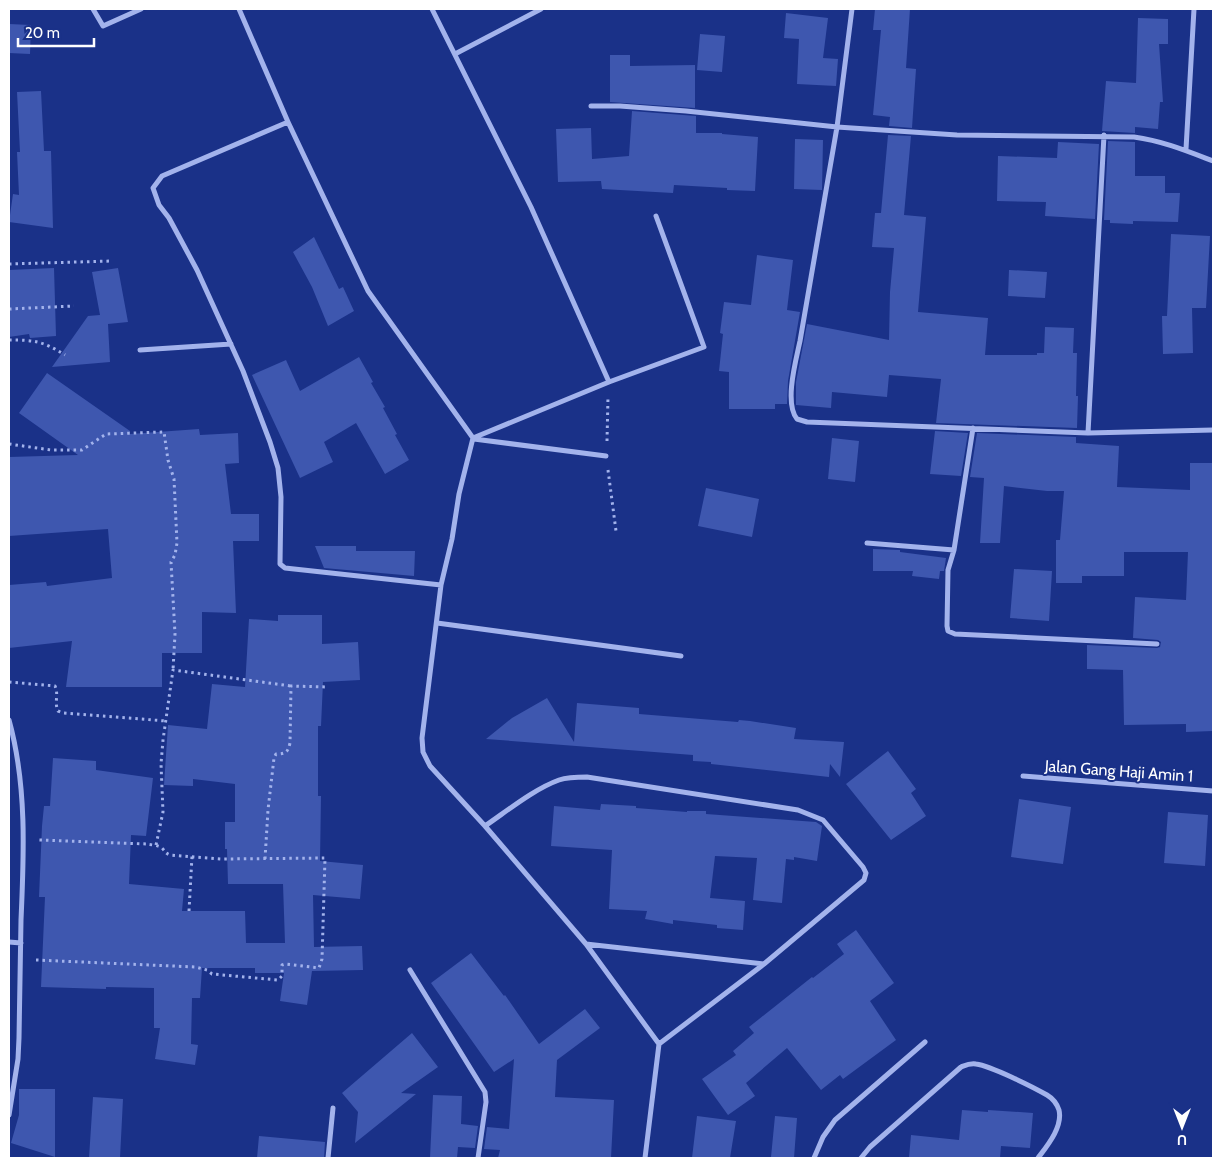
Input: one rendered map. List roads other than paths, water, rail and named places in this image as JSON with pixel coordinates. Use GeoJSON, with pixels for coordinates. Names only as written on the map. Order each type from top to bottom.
{"type":"FeatureCollection","features":[{"type":"Feature","properties":{"kind":"street"},"geometry":{"type":"LineString","coordinates":[[94,9],[103,26],[141,9]]}},
{"type":"Feature","properties":{"kind":"street"},"geometry":{"type":"LineString","coordinates":[[239,9],[288,122],[368,291],[474,438],[606,456]]}},
{"type":"Feature","properties":{"kind":"street"},"geometry":{"type":"LineString","coordinates":[[432,9],[531,207],[609,382]]}},
{"type":"Feature","properties":{"kind":"street"},"geometry":{"type":"LineString","coordinates":[[455,54],[541,9]]}},
{"type":"Feature","properties":{"kind":"street"},"geometry":{"type":"LineString","coordinates":[[852,9],[837,127],[794,368],[791,409],[793,415],[797,419],[807,422],[973,428],[1088,432],[1213,430]]}},
{"type":"Feature","properties":{"kind":"street"},"geometry":{"type":"LineString","coordinates":[[1186,149],[1194,9]]}},
{"type":"Feature","properties":{"kind":"street"},"geometry":{"type":"LineString","coordinates":[[591,106],[620,106],[686,111],[837,127],[957,135],[1104,135],[1150,139],[1186,149],[1213,161]]}},
{"type":"Feature","properties":{"kind":"street"},"geometry":{"type":"LineString","coordinates":[[288,122],[162,176],[153,188],[159,205],[169,218],[197,270],[231,344],[270,442],[278,468],[281,497],[280,564],[285,568],[441,585]]}},
{"type":"Feature","properties":{"kind":"street"},"geometry":{"type":"LineString","coordinates":[[1088,432],[1104,135]]}},
{"type":"Feature","properties":{"kind":"street"},"geometry":{"type":"LineString","coordinates":[[474,438],[609,382],[704,347],[656,216]]}},
{"type":"Feature","properties":{"kind":"street"},"geometry":{"type":"LineString","coordinates":[[140,350],[231,344]]}},
{"type":"Feature","properties":{"kind":"street"},"geometry":{"type":"LineString","coordinates":[[973,428],[954,550],[948,570],[947,626],[950,633],[1157,644]]}},
{"type":"Feature","properties":{"kind":"street"},"geometry":{"type":"LineString","coordinates":[[474,438],[459,494],[452,539],[441,585],[438,624],[422,738],[424,752],[430,766],[485,826],[586,944],[659,1044],[645,1158]]}},
{"type":"Feature","properties":{"kind":"street"},"geometry":{"type":"LineString","coordinates":[[866,543],[954,550]]}},
{"type":"Feature","properties":{"kind":"street"},"geometry":{"type":"LineString","coordinates":[[438,624],[681,656]]}},
{"type":"Feature","properties":{"kind":"street"},"geometry":{"type":"LineString","coordinates":[[9,720],[20,782],[23,839],[18,1059],[9,1115]]}},
{"type":"Feature","properties":{"kind":"street","name":"Jalan Gang Haji Amin 1"},"geometry":{"type":"LineString","coordinates":[[1023,776],[1213,791]]}},
{"type":"Feature","properties":{"kind":"street"},"geometry":{"type":"LineString","coordinates":[[485,826],[543,788],[559,780],[571,777],[586,777],[788,808],[812,814],[823,820],[863,867],[866,873],[864,880],[764,964],[659,1044]]}},
{"type":"Feature","properties":{"kind":"street"},"geometry":{"type":"LineString","coordinates":[[9,942],[21,943]]}},
{"type":"Feature","properties":{"kind":"street"},"geometry":{"type":"LineString","coordinates":[[586,944],[764,964]]}},
{"type":"Feature","properties":{"kind":"street"},"geometry":{"type":"LineString","coordinates":[[410,970],[485,1092],[486,1102],[478,1158]]}},
{"type":"Feature","properties":{"kind":"street"},"geometry":{"type":"LineString","coordinates":[[814,1158],[823,1138],[835,1120],[925,1042]]}},
{"type":"Feature","properties":{"kind":"street"},"geometry":{"type":"LineString","coordinates":[[861,1158],[870,1147],[961,1067],[973,1063],[991,1068],[1048,1096],[1056,1103],[1059,1112],[1058,1124],[1047,1146],[1038,1158]]}},
{"type":"Feature","properties":{"kind":"street"},"geometry":{"type":"LineString","coordinates":[[328,1158],[333,1108]]}}]}
